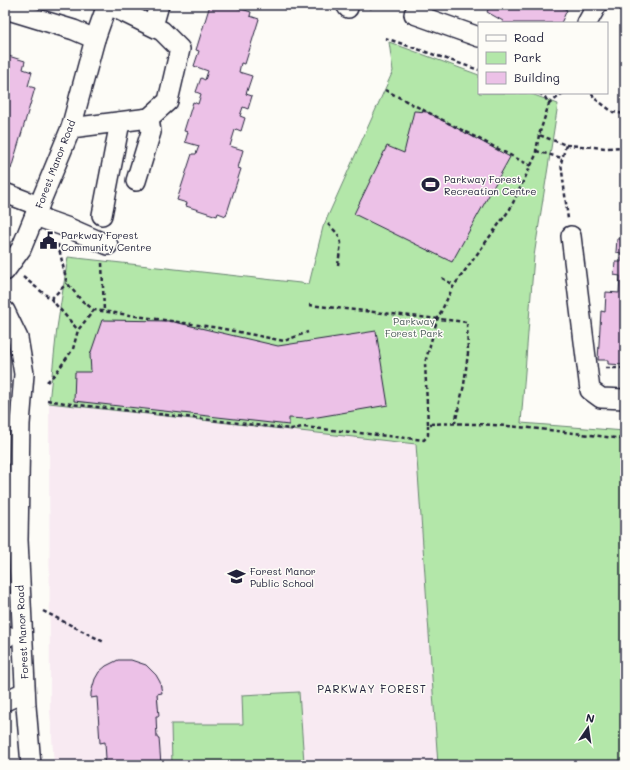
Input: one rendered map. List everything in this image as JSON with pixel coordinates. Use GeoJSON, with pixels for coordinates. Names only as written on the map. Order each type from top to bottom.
{"type":"FeatureCollection","features":[{"type":"Feature","properties":{"kind":"street"},"geometry":{"type":"LineString","coordinates":[[71,128],[149,118],[168,101],[180,49],[162,31],[108,5]]}},
{"type":"Feature","properties":{"kind":"street","name":"Forest Manor Road"},"geometry":{"type":"LineString","coordinates":[[5,271],[21,249],[71,128],[95,38],[108,5]]}},
{"type":"Feature","properties":{"kind":"street"},"geometry":{"type":"LineString","coordinates":[[153,26],[159,5]]}},
{"type":"Feature","properties":{"kind":"street"},"geometry":{"type":"LineString","coordinates":[[588,22],[597,5]]}},
{"type":"Feature","properties":{"kind":"street"},"geometry":{"type":"LineString","coordinates":[[5,9],[95,38]]}},
{"type":"Feature","properties":{"kind":"street"},"geometry":{"type":"LineString","coordinates":[[414,14],[478,38]]}},
{"type":"Feature","properties":{"kind":"street"},"geometry":{"type":"LineString","coordinates":[[136,181],[151,132],[149,118]]}},
{"type":"Feature","properties":{"kind":"street"},"geometry":{"type":"LineString","coordinates":[[102,215],[120,122]]}},
{"type":"Feature","properties":{"kind":"street"},"geometry":{"type":"LineString","coordinates":[[5,193],[69,228],[105,251]]}},
{"type":"Feature","properties":{"kind":"street"},"geometry":{"type":"LineString","coordinates":[[571,236],[590,390],[601,398],[625,399]]}},
{"type":"Feature","properties":{"kind":"street","name":"Forest Manor Road"},"geometry":{"type":"LineString","coordinates":[[5,311],[18,338],[24,374],[20,424],[18,532],[10,636],[25,692],[31,765]]}},
{"type":"Feature","properties":{"kind":"street"},"geometry":{"type":"LineString","coordinates":[[5,701],[25,692]]}},
{"type":"Feature","properties":{"kind":"path"},"geometry":{"type":"LineString","coordinates":[[282,5],[297,7],[300,5]]}},
{"type":"Feature","properties":{"kind":"path"},"geometry":{"type":"LineString","coordinates":[[370,9],[371,5]]}},
{"type":"Feature","properties":{"kind":"path"},"geometry":{"type":"LineString","coordinates":[[385,38],[478,70]]}},
{"type":"Feature","properties":{"kind":"path"},"geometry":{"type":"LineString","coordinates":[[385,90],[531,166]]}},
{"type":"Feature","properties":{"kind":"path"},"geometry":{"type":"LineString","coordinates":[[540,94],[545,97],[549,104]]}},
{"type":"Feature","properties":{"kind":"path"},"geometry":{"type":"LineString","coordinates":[[47,400],[291,429],[303,427],[424,440],[428,435],[425,362],[437,320],[454,285],[510,209],[531,166],[549,104],[562,94]]}},
{"type":"Feature","properties":{"kind":"path"},"geometry":{"type":"LineString","coordinates":[[592,94],[594,98],[613,112],[625,114]]}},
{"type":"Feature","properties":{"kind":"path"},"geometry":{"type":"LineString","coordinates":[[540,135],[566,145],[606,148],[625,147]]}},
{"type":"Feature","properties":{"kind":"path"},"geometry":{"type":"LineString","coordinates":[[566,145],[561,163],[571,236]]}},
{"type":"Feature","properties":{"kind":"path"},"geometry":{"type":"LineString","coordinates":[[536,151],[562,158]]}},
{"type":"Feature","properties":{"kind":"path"},"geometry":{"type":"LineString","coordinates":[[328,224],[338,234],[341,243],[338,265]]}},
{"type":"Feature","properties":{"kind":"path"},"geometry":{"type":"LineString","coordinates":[[58,244],[67,283],[81,300],[94,310],[220,328],[284,341],[308,332]]}},
{"type":"Feature","properties":{"kind":"path"},"geometry":{"type":"LineString","coordinates":[[104,311],[103,263],[105,251]]}},
{"type":"Feature","properties":{"kind":"path"},"geometry":{"type":"LineString","coordinates":[[24,278],[51,299],[78,330]]}},
{"type":"Feature","properties":{"kind":"path"},"geometry":{"type":"LineString","coordinates":[[442,278],[454,285]]}},
{"type":"Feature","properties":{"kind":"path"},"geometry":{"type":"LineString","coordinates":[[51,299],[67,283]]}},
{"type":"Feature","properties":{"kind":"path"},"geometry":{"type":"LineString","coordinates":[[309,305],[437,320],[467,322],[468,353],[465,379],[455,423]]}},
{"type":"Feature","properties":{"kind":"path"},"geometry":{"type":"LineString","coordinates":[[47,382],[56,373],[73,349],[78,330],[94,310]]}},
{"type":"Feature","properties":{"kind":"path"},"geometry":{"type":"LineString","coordinates":[[428,424],[493,424],[625,439]]}},
{"type":"Feature","properties":{"kind":"path"},"geometry":{"type":"LineString","coordinates":[[43,611],[104,642]]}},
{"type":"Feature","properties":{"kind":"shaded area","name":"Forest Manor Public School"},"geometry":{"type":"Polygon","coordinates":[[[49,403],[416,444],[438,765],[54,765],[50,710],[49,403]]]}},
{"type":"Feature","properties":{"kind":"green space","name":"Parkway Forest Park"},"geometry":{"type":"Polygon","coordinates":[[[389,42],[478,75],[478,94],[532,94],[558,104],[534,256],[521,423],[625,431],[625,765],[438,765],[416,444],[49,403],[57,328],[68,257],[309,284],[323,227],[393,71],[389,42]]]}},
{"type":"Feature","properties":{"kind":"green space"},"geometry":{"type":"Polygon","coordinates":[[[299,692],[304,762],[302,765],[172,765],[171,724],[243,724],[242,695],[299,692]]]}},
{"type":"Feature","properties":{"kind":"building"},"geometry":{"type":"Polygon","coordinates":[[[210,5],[229,5],[251,12],[250,16],[259,19],[245,64],[241,63],[239,72],[252,76],[246,94],[252,96],[248,109],[243,107],[240,116],[245,118],[241,131],[235,130],[230,146],[243,150],[238,168],[241,169],[226,216],[218,213],[217,216],[186,206],[187,203],[177,200],[192,154],[196,154],[199,146],[185,142],[188,132],[184,131],[193,102],[198,104],[201,94],[196,92],[201,78],[205,80],[208,71],[194,66],[199,51],[196,50],[210,5]]]}},
{"type":"Feature","properties":{"kind":"building"},"geometry":{"type":"Polygon","coordinates":[[[490,5],[565,5],[563,8],[567,10],[561,22],[502,22],[487,12],[490,5]]]}},
{"type":"Feature","properties":{"kind":"building"},"geometry":{"type":"Polygon","coordinates":[[[5,55],[25,61],[23,69],[32,72],[28,86],[35,88],[11,169],[5,166],[5,55]]]}},
{"type":"Feature","properties":{"kind":"building","name":"Parkway Forest Recreation Centre"},"geometry":{"type":"Polygon","coordinates":[[[414,111],[427,112],[510,157],[452,262],[354,214],[387,146],[404,153],[414,111]]]}},
{"type":"Feature","properties":{"kind":"building"},"geometry":{"type":"Polygon","coordinates":[[[623,221],[625,221],[625,365],[608,364],[608,360],[598,360],[601,311],[605,312],[606,292],[619,293],[620,276],[614,275],[615,262],[621,262],[621,253],[616,252],[617,239],[622,239],[623,221]]]}},
{"type":"Feature","properties":{"kind":"building"},"geometry":{"type":"Polygon","coordinates":[[[102,320],[170,321],[278,346],[376,331],[388,405],[306,419],[289,418],[289,425],[74,401],[75,372],[91,372],[90,355],[102,320]]]}},
{"type":"Feature","properties":{"kind":"building"},"geometry":{"type":"Polygon","coordinates":[[[118,660],[131,660],[146,665],[156,675],[160,682],[162,693],[157,694],[159,716],[156,716],[157,738],[159,738],[161,765],[105,765],[105,742],[100,743],[97,697],[91,698],[91,693],[95,679],[99,672],[106,666],[118,660]]]}},
{"type":"Feature","properties":{"kind":"place","name":"Parkway Forest Recreation Centre"},"geometry":{"type":"Point","coordinates":[431,185]}},
{"type":"Feature","properties":{"kind":"place","name":"Parkway Forest Community Centre"},"geometry":{"type":"Point","coordinates":[48,241]}},
{"type":"Feature","properties":{"kind":"place","name":"Forest Manor Public School"},"geometry":{"type":"Point","coordinates":[237,577]}},
{"type":"Feature","properties":{"kind":"district","name":"PARKWAY FOREST"},"geometry":{"type":"Point","coordinates":[372,688]}}]}
